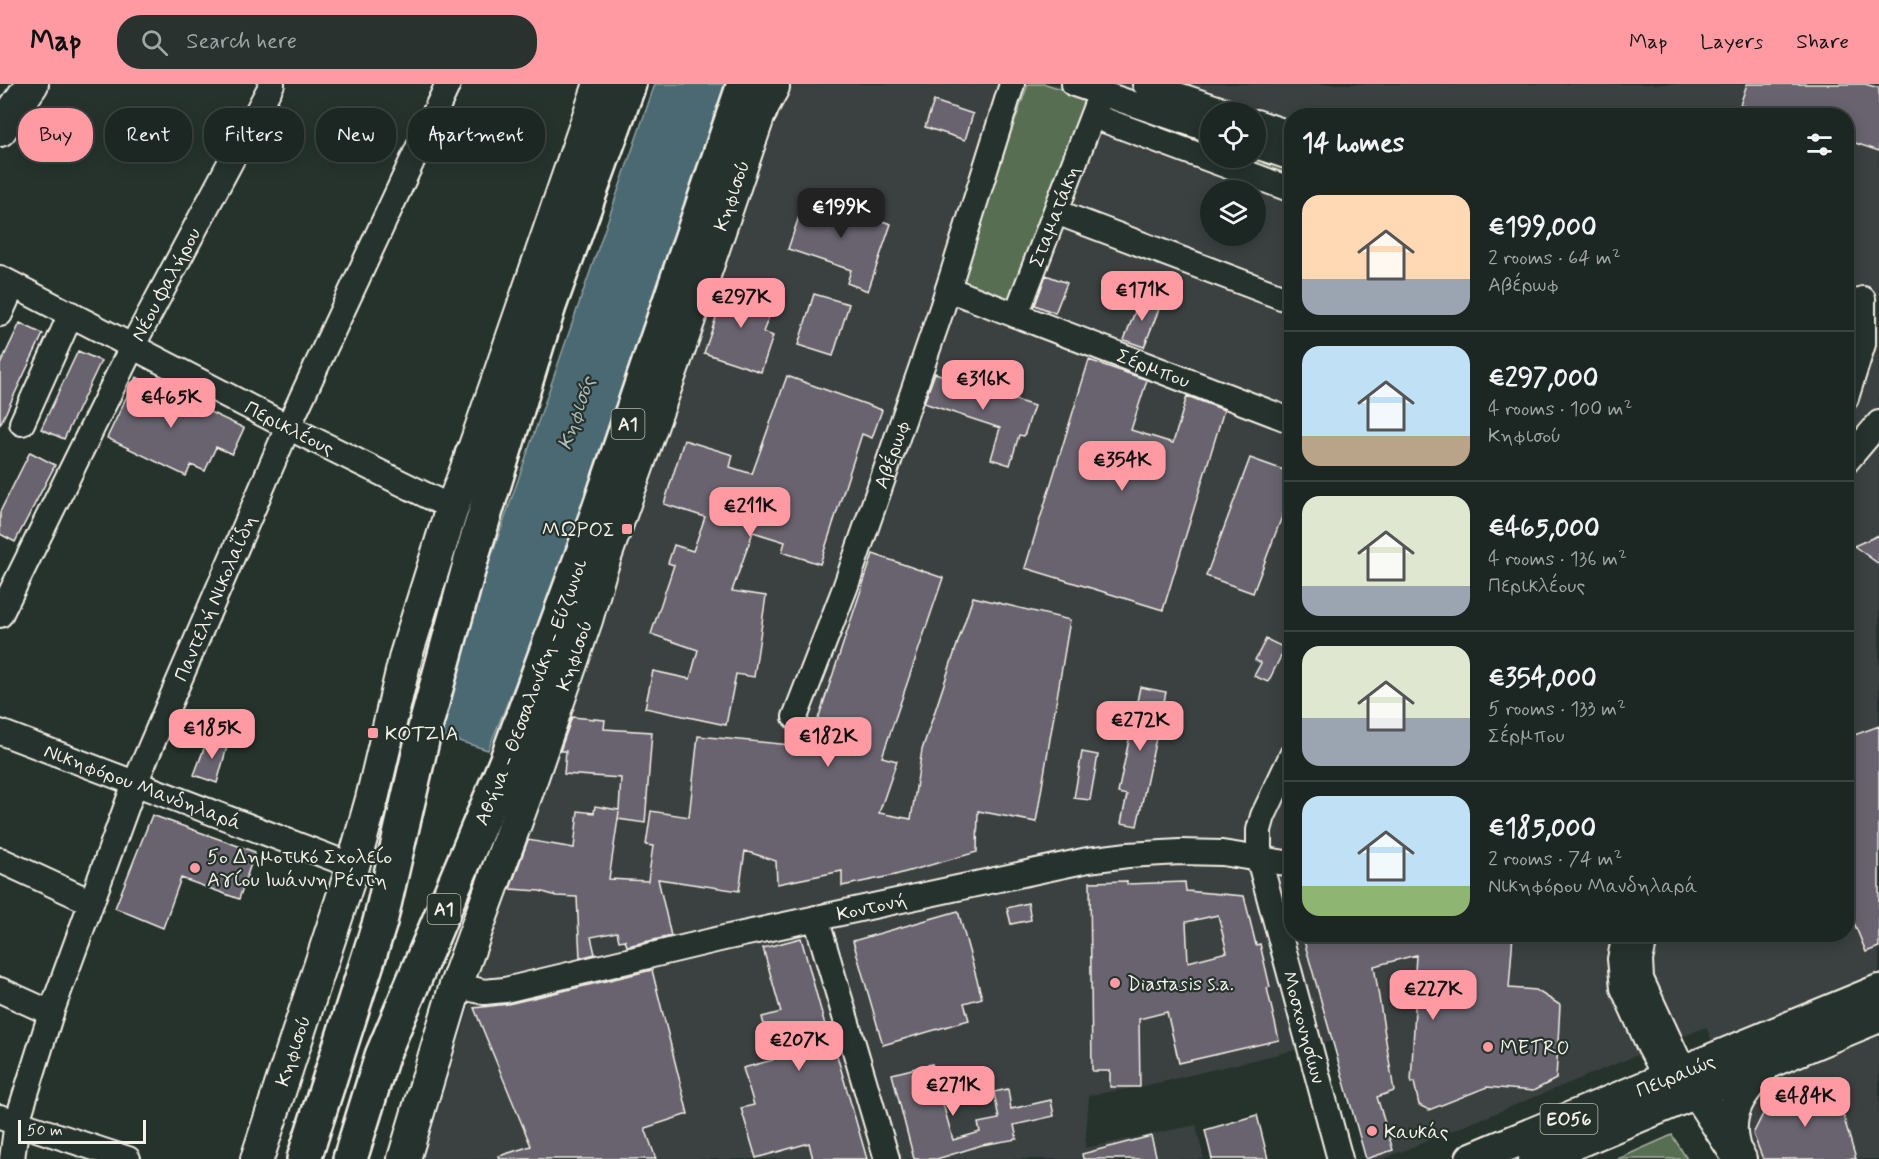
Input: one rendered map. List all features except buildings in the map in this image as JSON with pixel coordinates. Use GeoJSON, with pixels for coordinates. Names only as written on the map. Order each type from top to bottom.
{"type":"FeatureCollection","features":[{"type":"Feature","properties":{"kind":"highway"},"geometry":{"type":"LineString","coordinates":[[304,1159],[380,922],[424,732],[474,549],[549,306],[628,84]]}},
{"type":"Feature","properties":{"kind":"highway","name":"Αθήνα - Θεσσαλονίκη - Εύζωνοι"},"geometry":{"type":"LineString","coordinates":[[350,1159],[382,1056],[506,762],[598,512],[762,91]]}},
{"type":"Feature","properties":{"kind":"highway"},"geometry":{"type":"LineString","coordinates":[[472,455],[549,306]]}},
{"type":"Feature","properties":{"kind":"highway"},"geometry":{"type":"LineString","coordinates":[[506,762],[534,722],[600,571]]}},
{"type":"Feature","properties":{"kind":"main road"},"geometry":{"type":"LineString","coordinates":[[0,130],[32,84]]}},
{"type":"Feature","properties":{"kind":"main road","name":"Κηφισού"},"geometry":{"type":"LineString","coordinates":[[257,1159],[353,866],[406,655],[452,508],[600,84]]}},
{"type":"Feature","properties":{"kind":"main road","name":"Κηφισού"},"geometry":{"type":"LineString","coordinates":[[404,1159],[456,985],[531,780],[586,620],[600,571],[675,360],[762,91]]}},
{"type":"Feature","properties":{"kind":"main road"},"geometry":{"type":"LineString","coordinates":[[386,1159],[435,1024],[456,985]]}},
{"type":"Feature","properties":{"kind":"main road","name":"Πειραιώς"},"geometry":{"type":"LineString","coordinates":[[1535,1159],[1879,991]]}},
{"type":"Feature","properties":{"kind":"main road","name":"Πειραιώς"},"geometry":{"type":"LineString","coordinates":[[1472,1159],[1681,1086],[1766,1063],[1879,1016]]}},
{"type":"Feature","properties":{"kind":"main road"},"geometry":{"type":"LineString","coordinates":[[268,1159],[290,1060]]}},
{"type":"Feature","properties":{"kind":"main road"},"geometry":{"type":"LineString","coordinates":[[1730,1154],[1730,1127],[1734,1107],[1741,1094],[1766,1063]]}},
{"type":"Feature","properties":{"kind":"main road"},"geometry":{"type":"LineString","coordinates":[[1681,1086],[1730,1154]]}},
{"type":"Feature","properties":{"kind":"street","name":"Νέου Φαλήρου"},"geometry":{"type":"LineString","coordinates":[[0,615],[133,345],[272,84]]}},
{"type":"Feature","properties":{"kind":"street","name":"Παντελή Νικολαΐδη"},"geometry":{"type":"LineString","coordinates":[[12,1159],[8,1120],[51,1013],[135,783],[288,427],[448,84]]}},
{"type":"Feature","properties":{"kind":"street","name":"Αβέρωφ"},"geometry":{"type":"LineString","coordinates":[[795,717],[845,588],[948,289],[1012,84]]}},
{"type":"Feature","properties":{"kind":"street"},"geometry":{"type":"LineString","coordinates":[[1074,84],[1097,104],[1284,186]]}},
{"type":"Feature","properties":{"kind":"street"},"geometry":{"type":"LineString","coordinates":[[1145,84],[1200,102]]}},
{"type":"Feature","properties":{"kind":"street"},"geometry":{"type":"LineString","coordinates":[[1097,104],[1200,128]]}},
{"type":"Feature","properties":{"kind":"street","name":"Σταματάκη"},"geometry":{"type":"LineString","coordinates":[[1016,315],[1097,104]]}},
{"type":"Feature","properties":{"kind":"street"},"geometry":{"type":"LineString","coordinates":[[1266,125],[1284,131]]}},
{"type":"Feature","properties":{"kind":"street"},"geometry":{"type":"LineString","coordinates":[[1266,149],[1284,155]]}},
{"type":"Feature","properties":{"kind":"street"},"geometry":{"type":"LineString","coordinates":[[1056,212],[1284,298]]}},
{"type":"Feature","properties":{"kind":"street","name":"Περικλέους"},"geometry":{"type":"LineString","coordinates":[[7,281],[288,427],[452,508]]}},
{"type":"Feature","properties":{"kind":"street"},"geometry":{"type":"LineString","coordinates":[[0,314],[7,281]]}},
{"type":"Feature","properties":{"kind":"street","name":"Σέρμπου"},"geometry":{"type":"LineString","coordinates":[[948,289],[1284,418]]}},
{"type":"Feature","properties":{"kind":"street"},"geometry":{"type":"LineString","coordinates":[[1854,373],[1863,344],[1863,298]]}},
{"type":"Feature","properties":{"kind":"street"},"geometry":{"type":"LineString","coordinates":[[22,423],[71,314]]}},
{"type":"Feature","properties":{"kind":"street"},"geometry":{"type":"LineString","coordinates":[[1854,453],[1879,423]]}},
{"type":"Feature","properties":{"kind":"street","name":"Νικηφόρου Μανδηλαρά"},"geometry":{"type":"LineString","coordinates":[[0,732],[353,866]]}},
{"type":"Feature","properties":{"kind":"street","name":"Μοσχονησίων"},"geometry":{"type":"LineString","coordinates":[[1284,772],[1263,816],[1259,830],[1259,859],[1340,1159]]}},
{"type":"Feature","properties":{"kind":"street","name":"Κοντονή"},"geometry":{"type":"LineString","coordinates":[[456,985],[484,992],[504,990],[724,938],[1088,860],[1180,852],[1222,853],[1284,863]]}},
{"type":"Feature","properties":{"kind":"street"},"geometry":{"type":"LineString","coordinates":[[0,860],[91,902]]}},
{"type":"Feature","properties":{"kind":"street"},"geometry":{"type":"LineString","coordinates":[[816,918],[887,1159]]}},
{"type":"Feature","properties":{"kind":"street"},"geometry":{"type":"LineString","coordinates":[[1623,942],[1620,959],[1623,988],[1681,1086]]}},
{"type":"Feature","properties":{"kind":"street"},"geometry":{"type":"LineString","coordinates":[[1644,942],[1640,960],[1641,980],[1681,1086]]}},
{"type":"Feature","properties":{"kind":"street"},"geometry":{"type":"LineString","coordinates":[[0,990],[51,1013]]}},
{"type":"Feature","properties":{"kind":"street"},"geometry":{"type":"LineString","coordinates":[[8,1120],[128,1159]]}},
{"type":"Feature","properties":{"kind":"shaded area"},"geometry":{"type":"Polygon","coordinates":[[[784,84],[1879,84],[1879,1159],[1752,1159],[1736,1100],[1706,1027],[1383,1159],[1366,1159],[1333,1041],[1140,1087],[1089,1095],[1085,1148],[1196,1125],[1204,1159],[423,1159],[546,755],[784,84]]]}},
{"type":"Feature","properties":{"kind":"green space"},"geometry":{"type":"Polygon","coordinates":[[[1028,84],[1046,84],[1200,136],[1200,150],[1091,110],[1016,302],[958,282],[1028,84]]]}},
{"type":"Feature","properties":{"kind":"green space"},"geometry":{"type":"Polygon","coordinates":[[[1266,161],[1284,165],[1284,181],[1248,168],[1266,168],[1266,161]]]}},
{"type":"Feature","properties":{"kind":"green space"},"geometry":{"type":"Polygon","coordinates":[[[1672,1135],[1687,1159],[1618,1159],[1672,1135]]]}},
{"type":"Feature","properties":{"kind":"water","name":"Κηφισός"},"geometry":{"type":"Polygon","coordinates":[[[655,84],[726,84],[583,503],[488,750],[439,735],[465,633],[655,84]]]}},
{"type":"Feature","properties":{"kind":"place","name":"ΜΩΡΟΣ"},"geometry":{"type":"Point","coordinates":[627,529]}},
{"type":"Feature","properties":{"kind":"place","name":"ΚΟΤΖΙΑ"},"geometry":{"type":"Point","coordinates":[373,733]}},
{"type":"Feature","properties":{"kind":"place","name":"5ο Δημοτικό Σχολείο Αγίου Ιωάννη Ρέντη"},"geometry":{"type":"Point","coordinates":[195,868]}},
{"type":"Feature","properties":{"kind":"place","name":"Diastasis s.a."},"geometry":{"type":"Point","coordinates":[1115,983]}},
{"type":"Feature","properties":{"kind":"place","name":"METRO"},"geometry":{"type":"Point","coordinates":[1488,1047]}},
{"type":"Feature","properties":{"kind":"place","name":"Καυκάς"},"geometry":{"type":"Point","coordinates":[1372,1131]}}]}
